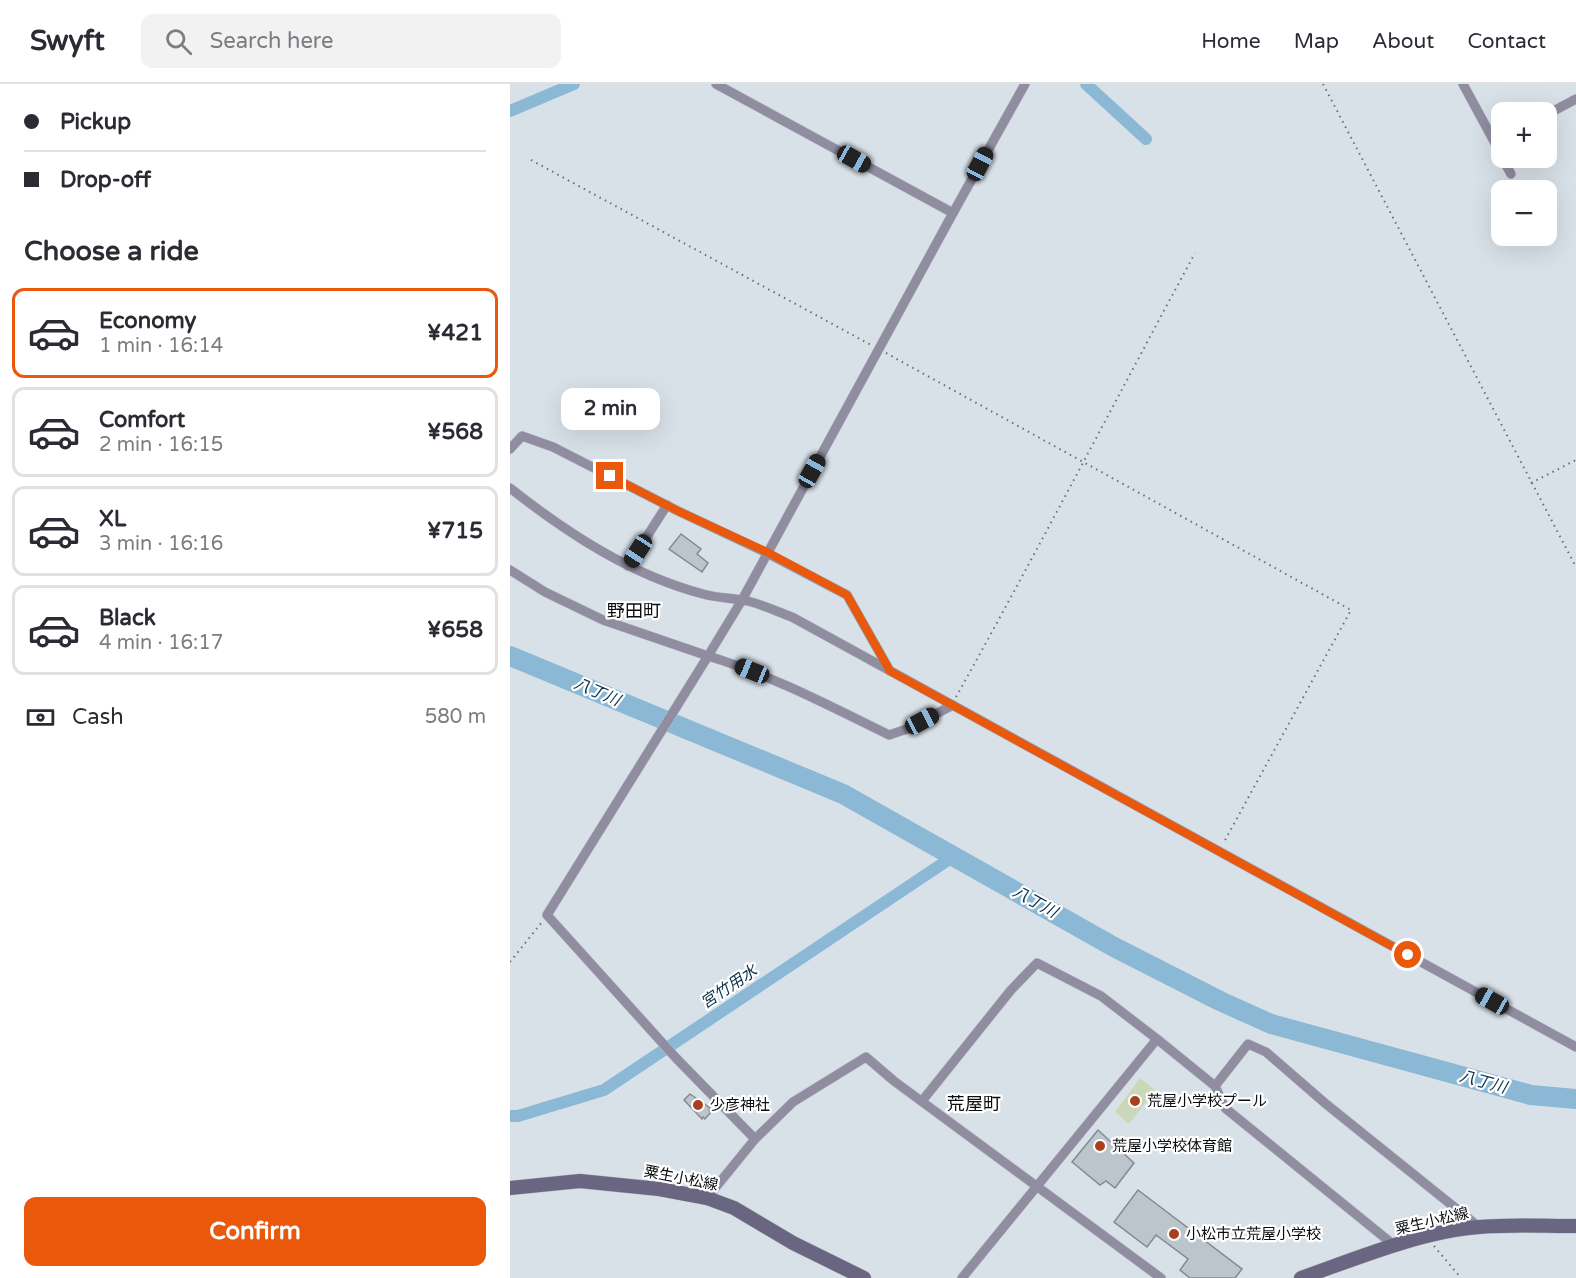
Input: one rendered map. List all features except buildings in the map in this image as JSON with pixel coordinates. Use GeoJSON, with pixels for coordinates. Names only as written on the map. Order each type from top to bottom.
{"type":"FeatureCollection","features":[{"type":"Feature","properties":{"kind":"main road","name":"粟生小松線"},"geometry":{"type":"LineString","coordinates":[[510,1188],[580,1181],[659,1189],[707,1198],[734,1208],[793,1243],[864,1278]]}},
{"type":"Feature","properties":{"kind":"main road","name":"粟生小松線"},"geometry":{"type":"LineString","coordinates":[[1301,1278],[1395,1246],[1479,1227],[1576,1226]]}},
{"type":"Feature","properties":{"kind":"street"},"geometry":{"type":"LineString","coordinates":[[716,84],[953,213]]}},
{"type":"Feature","properties":{"kind":"street"},"geometry":{"type":"LineString","coordinates":[[755,1139],[676,1058],[548,915],[742,600],[1025,84]]}},
{"type":"Feature","properties":{"kind":"street"},"geometry":{"type":"LineString","coordinates":[[1463,84],[1491,130]]}},
{"type":"Feature","properties":{"kind":"street"},"geometry":{"type":"LineString","coordinates":[[1557,108],[1576,99]]}},
{"type":"Feature","properties":{"kind":"street"},"geometry":{"type":"LineString","coordinates":[[1508,168],[1511,174]]}},
{"type":"Feature","properties":{"kind":"street"},"geometry":{"type":"LineString","coordinates":[[510,449],[522,436],[553,447],[667,505],[767,552],[847,595],[890,671]]}},
{"type":"Feature","properties":{"kind":"street"},"geometry":{"type":"LineString","coordinates":[[510,488],[537,510],[628,566],[703,594],[742,600],[792,617],[1576,1047]]}},
{"type":"Feature","properties":{"kind":"street"},"geometry":{"type":"LineString","coordinates":[[628,566],[667,505]]}},
{"type":"Feature","properties":{"kind":"street"},"geometry":{"type":"LineString","coordinates":[[510,570],[545,592],[603,620],[788,685],[889,735],[907,729],[952,705]]}},
{"type":"Feature","properties":{"kind":"street"},"geometry":{"type":"LineString","coordinates":[[922,1101],[1011,990],[1037,963],[1101,996],[1157,1039],[1215,1086],[1225,1108],[1395,1246]]}},
{"type":"Feature","properties":{"kind":"street"},"geometry":{"type":"LineString","coordinates":[[962,1278],[1157,1039]]}},
{"type":"Feature","properties":{"kind":"street"},"geometry":{"type":"LineString","coordinates":[[1215,1086],[1248,1044],[1266,1052],[1326,1104],[1479,1227]]}},
{"type":"Feature","properties":{"kind":"street"},"geometry":{"type":"LineString","coordinates":[[707,1198],[755,1139],[793,1102],[866,1057],[1161,1278]]}},
{"type":"Feature","properties":{"kind":"path"},"geometry":{"type":"LineString","coordinates":[[1323,84],[1576,567]]}},
{"type":"Feature","properties":{"kind":"path"},"geometry":{"type":"LineString","coordinates":[[531,160],[1351,610],[1220,850]]}},
{"type":"Feature","properties":{"kind":"path"},"geometry":{"type":"LineString","coordinates":[[952,705],[1030,565],[1082,462],[1195,253]]}},
{"type":"Feature","properties":{"kind":"path"},"geometry":{"type":"LineString","coordinates":[[1531,483],[1576,460]]}},
{"type":"Feature","properties":{"kind":"path"},"geometry":{"type":"LineString","coordinates":[[510,962],[548,915]]}},
{"type":"Feature","properties":{"kind":"path"},"geometry":{"type":"LineString","coordinates":[[1427,1237],[1461,1278]]}},
{"type":"Feature","properties":{"kind":"green space","name":"荒屋小学校プール"},"geometry":{"type":"Polygon","coordinates":[[[1140,1078],[1155,1090],[1129,1124],[1115,1112],[1140,1078]]]}},
{"type":"Feature","properties":{"kind":"waterway"},"geometry":{"type":"LineString","coordinates":[[510,111],[574,84]]}},
{"type":"Feature","properties":{"kind":"waterway"},"geometry":{"type":"LineString","coordinates":[[1086,84],[1146,139]]}},
{"type":"Feature","properties":{"kind":"waterway","name":"八丁川"},"geometry":{"type":"LineString","coordinates":[[510,656],[843,794],[1114,947],[1220,1001],[1271,1024],[1531,1095],[1576,1099]]}},
{"type":"Feature","properties":{"kind":"waterway","name":"宮竹用水"},"geometry":{"type":"LineString","coordinates":[[510,1116],[518,1116],[604,1090],[954,856]]}},
{"type":"Feature","properties":{"kind":"place","name":"荒屋小学校プール"},"geometry":{"type":"Point","coordinates":[1135,1101]}},
{"type":"Feature","properties":{"kind":"place","name":"少彦神社"},"geometry":{"type":"Point","coordinates":[698,1105]}},
{"type":"Feature","properties":{"kind":"place","name":"荒屋小学校体育館"},"geometry":{"type":"Point","coordinates":[1100,1146]}},
{"type":"Feature","properties":{"kind":"place","name":"小松市立荒屋小学校"},"geometry":{"type":"Point","coordinates":[1174,1234]}},
{"type":"Feature","properties":{"kind":"district","name":"野田町"},"geometry":{"type":"Point","coordinates":[634,611]}},
{"type":"Feature","properties":{"kind":"district","name":"荒屋町"},"geometry":{"type":"Point","coordinates":[974,1104]}},
{"type":"Feature","properties":{"kind":"route"},"geometry":{"type":"LineString","coordinates":[[610,476],[678,511],[767,552],[847,595],[890,671],[1408,955]]}}]}
